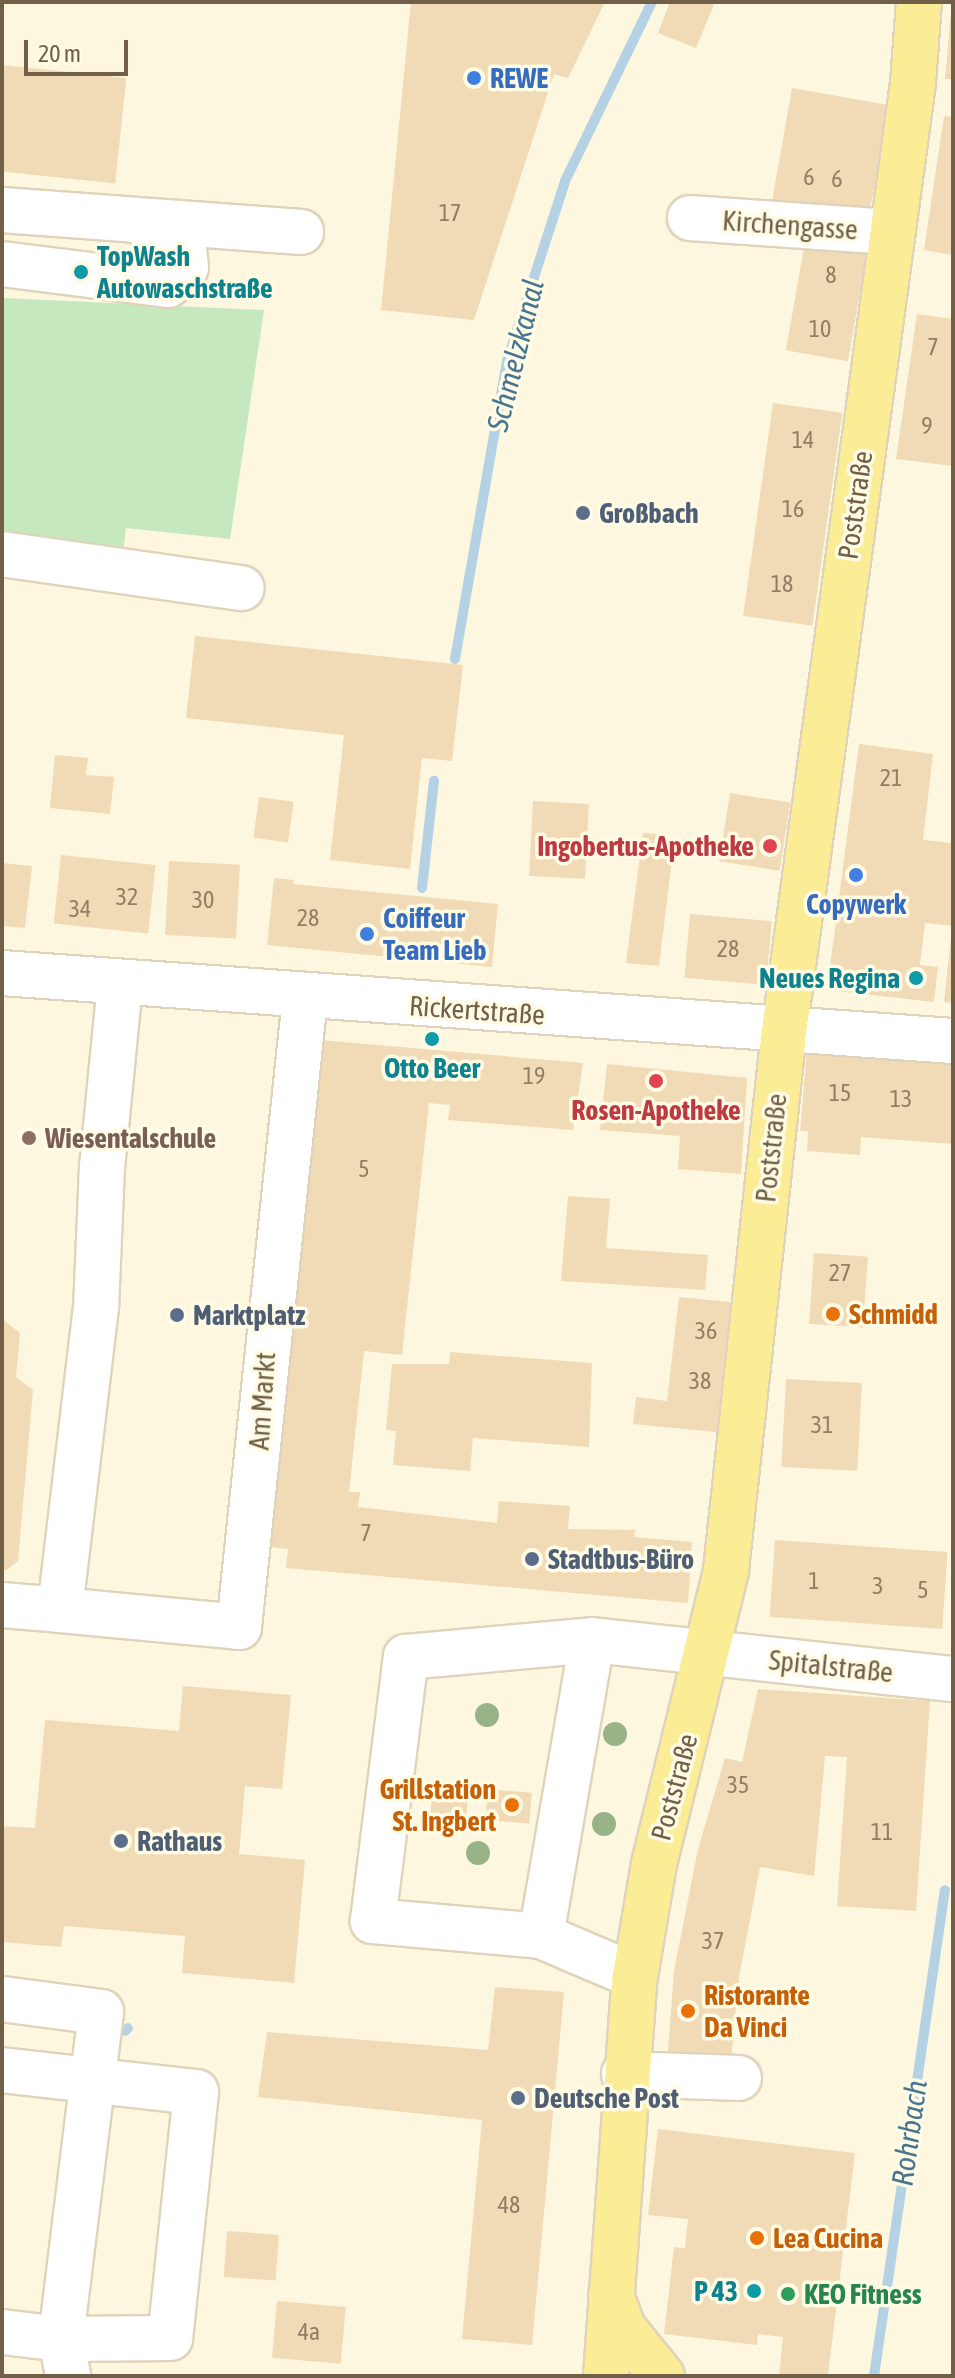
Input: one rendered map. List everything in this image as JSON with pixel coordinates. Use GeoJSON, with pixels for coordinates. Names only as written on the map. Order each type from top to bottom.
{"type":"FeatureCollection","features":[{"type":"Feature","properties":{"kind":"main road","name":"Poststraße"},"geometry":{"type":"LineString","coordinates":[[606,2376],[624,2074],[635,1976],[654,1864],[709,1653],[726,1570],[784,1032],[919,2]]}},
{"type":"Feature","properties":{"kind":"main road","name":"Poststraße"},"geometry":{"type":"LineString","coordinates":[[609,2289],[623,2328],[662,2376]]}},
{"type":"Feature","properties":{"kind":"street"},"geometry":{"type":"LineString","coordinates":[[2,210],[301,232]]}},
{"type":"Feature","properties":{"kind":"street"},"geometry":{"type":"LineString","coordinates":[[2,264],[168,285],[186,267],[183,242],[131,218]]}},
{"type":"Feature","properties":{"kind":"street","name":"Kirchengasse"},"geometry":{"type":"LineString","coordinates":[[690,218],[890,232]]}},
{"type":"Feature","properties":{"kind":"street"},"geometry":{"type":"LineString","coordinates":[[2,554],[242,588]]}},
{"type":"Feature","properties":{"kind":"street","name":"Rickertstraße"},"geometry":{"type":"LineString","coordinates":[[2,973],[305,998],[953,1041]]}},
{"type":"Feature","properties":{"kind":"street"},"geometry":{"type":"LineString","coordinates":[[60,1610],[96,1307],[102,1166],[120,984]]}},
{"type":"Feature","properties":{"kind":"street","name":"Am Markt"},"geometry":{"type":"LineString","coordinates":[[2,1605],[239,1627],[305,998]]}},
{"type":"Feature","properties":{"kind":"street"},"geometry":{"type":"LineString","coordinates":[[592,1640],[541,1936],[635,1976]]}},
{"type":"Feature","properties":{"kind":"street","name":"Spitalstraße"},"geometry":{"type":"LineString","coordinates":[[541,1936],[373,1921],[406,1657],[592,1640],[953,1679]]}},
{"type":"Feature","properties":{"kind":"street"},"geometry":{"type":"LineString","coordinates":[[2,1999],[101,2012],[64,2358]]}},
{"type":"Feature","properties":{"kind":"street"},"geometry":{"type":"LineString","coordinates":[[2,2070],[196,2092],[170,2338],[64,2358],[2,2332]]}},
{"type":"Feature","properties":{"kind":"street"},"geometry":{"type":"LineString","coordinates":[[624,2074],[739,2078]]}},
{"type":"Feature","properties":{"kind":"green space"},"geometry":{"type":"Polygon","coordinates":[[[2,298],[264,310],[230,539],[126,528],[123,553],[2,539],[2,298]]]}},
{"type":"Feature","properties":{"kind":"building"},"geometry":{"type":"Polygon","coordinates":[[[411,2],[605,2],[568,78],[554,74],[474,320],[381,310],[411,2]]]}},
{"type":"Feature","properties":{"kind":"building"},"geometry":{"type":"Polygon","coordinates":[[[670,2],[715,2],[696,48],[658,33],[670,2]]]}},
{"type":"Feature","properties":{"kind":"building"},"geometry":{"type":"Polygon","coordinates":[[[951,11],[953,79],[945,79],[951,11]]]}},
{"type":"Feature","properties":{"kind":"building"},"geometry":{"type":"Polygon","coordinates":[[[2,65],[126,78],[115,183],[2,172],[2,65]]]}},
{"type":"Feature","properties":{"kind":"building"},"geometry":{"type":"Polygon","coordinates":[[[792,88],[889,105],[868,221],[772,204],[792,88]]]}},
{"type":"Feature","properties":{"kind":"building"},"geometry":{"type":"Polygon","coordinates":[[[944,116],[953,117],[953,255],[924,250],[944,116]]]}},
{"type":"Feature","properties":{"kind":"building"},"geometry":{"type":"Polygon","coordinates":[[[805,242],[867,253],[848,361],[786,350],[805,242]]]}},
{"type":"Feature","properties":{"kind":"building"},"geometry":{"type":"Polygon","coordinates":[[[917,314],[953,319],[953,466],[896,459],[917,314]]]}},
{"type":"Feature","properties":{"kind":"building"},"geometry":{"type":"Polygon","coordinates":[[[773,403],[842,413],[812,626],[743,616],[773,403]]]}},
{"type":"Feature","properties":{"kind":"building"},"geometry":{"type":"Polygon","coordinates":[[[195,636],[463,665],[452,761],[422,758],[410,869],[330,860],[344,735],[186,718],[195,636]]]}},
{"type":"Feature","properties":{"kind":"building"},"geometry":{"type":"Polygon","coordinates":[[[859,744],[933,754],[923,840],[953,843],[953,926],[925,923],[920,965],[938,967],[934,1002],[827,990],[859,744]]]}},
{"type":"Feature","properties":{"kind":"building"},"geometry":{"type":"Polygon","coordinates":[[[55,755],[88,758],[86,775],[114,777],[110,814],[50,808],[55,755]]]}},
{"type":"Feature","properties":{"kind":"building"},"geometry":{"type":"Polygon","coordinates":[[[730,793],[790,803],[779,871],[719,861],[730,793]]]}},
{"type":"Feature","properties":{"kind":"building"},"geometry":{"type":"Polygon","coordinates":[[[259,797],[294,802],[288,842],[253,838],[259,797]]]}},
{"type":"Feature","properties":{"kind":"building"},"geometry":{"type":"Polygon","coordinates":[[[533,801],[589,804],[585,879],[529,876],[533,801]]]}},
{"type":"Feature","properties":{"kind":"building"},"geometry":{"type":"Polygon","coordinates":[[[643,833],[667,835],[666,850],[673,851],[659,966],[626,963],[643,833]]]}},
{"type":"Feature","properties":{"kind":"building"},"geometry":{"type":"Polygon","coordinates":[[[61,855],[155,865],[148,934],[54,924],[61,855]]]}},
{"type":"Feature","properties":{"kind":"building"},"geometry":{"type":"Polygon","coordinates":[[[169,861],[240,865],[236,939],[165,935],[169,861]]]}},
{"type":"Feature","properties":{"kind":"building"},"geometry":{"type":"Polygon","coordinates":[[[2,863],[32,866],[25,928],[2,926],[2,863]]]}},
{"type":"Feature","properties":{"kind":"building"},"geometry":{"type":"Polygon","coordinates":[[[274,878],[294,880],[293,884],[498,904],[492,967],[267,945],[274,878]]]}},
{"type":"Feature","properties":{"kind":"building"},"geometry":{"type":"Polygon","coordinates":[[[690,914],[772,921],[766,985],[684,978],[690,914]]]}},
{"type":"Feature","properties":{"kind":"building"},"geometry":{"type":"Polygon","coordinates":[[[953,938],[953,1003],[944,1002],[953,938]]]}},
{"type":"Feature","properties":{"kind":"building"},"geometry":{"type":"Polygon","coordinates":[[[320,1040],[583,1063],[573,1130],[448,1120],[450,1105],[429,1103],[402,1355],[364,1351],[349,1492],[360,1492],[358,1507],[497,1523],[499,1501],[570,1506],[568,1529],[635,1530],[634,1537],[692,1542],[688,1603],[286,1568],[288,1549],[269,1547],[320,1040]]]}},
{"type":"Feature","properties":{"kind":"building"},"geometry":{"type":"Polygon","coordinates":[[[807,1050],[953,1062],[953,1144],[861,1137],[860,1155],[807,1151],[808,1131],[800,1131],[807,1050]]]}},
{"type":"Feature","properties":{"kind":"building"},"geometry":{"type":"Polygon","coordinates":[[[607,1064],[747,1078],[741,1174],[678,1169],[680,1136],[600,1130],[607,1064]]]}},
{"type":"Feature","properties":{"kind":"building"},"geometry":{"type":"Polygon","coordinates":[[[568,1196],[610,1199],[606,1248],[708,1255],[705,1290],[561,1281],[568,1196]]]}},
{"type":"Feature","properties":{"kind":"building"},"geometry":{"type":"Polygon","coordinates":[[[814,1253],[868,1257],[863,1328],[809,1324],[814,1253]]]}},
{"type":"Feature","properties":{"kind":"building"},"geometry":{"type":"Polygon","coordinates":[[[679,1297],[740,1303],[725,1433],[633,1424],[636,1397],[667,1401],[679,1297]]]}},
{"type":"Feature","properties":{"kind":"building"},"geometry":{"type":"Polygon","coordinates":[[[2,1319],[20,1333],[16,1377],[33,1390],[18,1561],[7,1570],[2,1570],[2,1319]]]}},
{"type":"Feature","properties":{"kind":"building"},"geometry":{"type":"Polygon","coordinates":[[[450,1352],[592,1363],[589,1447],[473,1438],[470,1471],[393,1465],[396,1431],[386,1430],[392,1364],[449,1364],[450,1352]]]}},
{"type":"Feature","properties":{"kind":"building"},"geometry":{"type":"Polygon","coordinates":[[[786,1379],[862,1383],[857,1471],[781,1467],[786,1379]]]}},
{"type":"Feature","properties":{"kind":"building"},"geometry":{"type":"Polygon","coordinates":[[[775,1540],[948,1552],[942,1629],[770,1617],[775,1540]]]}},
{"type":"Feature","properties":{"kind":"building","name":"Rathaus"},"geometry":{"type":"Polygon","coordinates":[[[183,1686],[291,1695],[282,1789],[245,1786],[239,1854],[305,1860],[294,1983],[182,1973],[185,1936],[64,1926],[61,1947],[2,1942],[2,1826],[35,1828],[45,1720],[179,1731],[183,1686]]]}},
{"type":"Feature","properties":{"kind":"building"},"geometry":{"type":"Polygon","coordinates":[[[758,1689],[930,1701],[916,1911],[837,1906],[847,1757],[825,1756],[814,1876],[760,1867],[739,1977],[731,2059],[668,2051],[674,1971],[698,1849],[725,1758],[742,1762],[758,1689]]]}},
{"type":"Feature","properties":{"kind":"building"},"geometry":{"type":"Polygon","coordinates":[[[432,1787],[468,1789],[466,1820],[430,1818],[432,1787]]]}},
{"type":"Feature","properties":{"kind":"building"},"geometry":{"type":"Polygon","coordinates":[[[488,1789],[532,1793],[529,1824],[485,1820],[488,1789]]]}},
{"type":"Feature","properties":{"kind":"building"},"geometry":{"type":"Polygon","coordinates":[[[495,1987],[564,1992],[532,2345],[462,2339],[482,2120],[258,2097],[267,2032],[488,2050],[495,1987]]]}},
{"type":"Feature","properties":{"kind":"building","name":"P 43"},"geometry":{"type":"Polygon","coordinates":[[[658,2129],[855,2153],[828,2376],[779,2376],[783,2337],[758,2334],[757,2345],[664,2334],[674,2247],[685,2248],[688,2219],[648,2215],[658,2129]]]}},
{"type":"Feature","properties":{"kind":"building"},"geometry":{"type":"Polygon","coordinates":[[[227,2231],[279,2235],[276,2281],[224,2277],[227,2231]]]}},
{"type":"Feature","properties":{"kind":"building"},"geometry":{"type":"Polygon","coordinates":[[[277,2301],[346,2307],[341,2364],[272,2358],[277,2301]]]}},
{"type":"Feature","properties":{"kind":"waterway","name":"Schmelzkanal"},"geometry":{"type":"LineString","coordinates":[[455,659],[507,361],[565,181],[652,2]]}},
{"type":"Feature","properties":{"kind":"waterway","name":"Schmelzkanal"},"geometry":{"type":"LineString","coordinates":[[422,888],[434,781]]}},
{"type":"Feature","properties":{"kind":"waterway","name":"Rohrbach"},"geometry":{"type":"LineString","coordinates":[[874,2376],[945,1890]]}},
{"type":"Feature","properties":{"kind":"waterway","name":"Schmelzkanal"},"geometry":{"type":"LineString","coordinates":[[125,2031],[128,2028]]}},
{"type":"Feature","properties":{"kind":"place","name":"REWE"},"geometry":{"type":"Point","coordinates":[474,78]}},
{"type":"Feature","properties":{"kind":"place","name":"TopWash Autowaschstraße"},"geometry":{"type":"Point","coordinates":[81,272]}},
{"type":"Feature","properties":{"kind":"place","name":"Großbach"},"geometry":{"type":"Point","coordinates":[583,513]}},
{"type":"Feature","properties":{"kind":"place","name":"Ingobertus-Apotheke"},"geometry":{"type":"Point","coordinates":[770,846]}},
{"type":"Feature","properties":{"kind":"place","name":"Copywerk"},"geometry":{"type":"Point","coordinates":[856,875]}},
{"type":"Feature","properties":{"kind":"place","name":"Coiffeur Team Lieb"},"geometry":{"type":"Point","coordinates":[367,934]}},
{"type":"Feature","properties":{"kind":"place","name":"Neues Regina"},"geometry":{"type":"Point","coordinates":[916,978]}},
{"type":"Feature","properties":{"kind":"place","name":"Otto Beer"},"geometry":{"type":"Point","coordinates":[432,1039]}},
{"type":"Feature","properties":{"kind":"place","name":"Rosen-Apotheke"},"geometry":{"type":"Point","coordinates":[656,1081]}},
{"type":"Feature","properties":{"kind":"place","name":"Wiesentalschule"},"geometry":{"type":"Point","coordinates":[29,1138]}},
{"type":"Feature","properties":{"kind":"place","name":"Schmidd"},"geometry":{"type":"Point","coordinates":[833,1314]}},
{"type":"Feature","properties":{"kind":"place","name":"Marktplatz"},"geometry":{"type":"Point","coordinates":[177,1315]}},
{"type":"Feature","properties":{"kind":"place","name":"Stadtbus-Büro"},"geometry":{"type":"Point","coordinates":[532,1559]}},
{"type":"Feature","properties":{"kind":"place","name":"Grillstation St. Ingbert"},"geometry":{"type":"Point","coordinates":[512,1805]}},
{"type":"Feature","properties":{"kind":"place","name":"Rathaus"},"geometry":{"type":"Point","coordinates":[121,1841]}},
{"type":"Feature","properties":{"kind":"place","name":"Ristorante Da Vinci"},"geometry":{"type":"Point","coordinates":[688,2011]}},
{"type":"Feature","properties":{"kind":"place","name":"Deutsche Post"},"geometry":{"type":"Point","coordinates":[518,2098]}},
{"type":"Feature","properties":{"kind":"place","name":"Lea Cucina"},"geometry":{"type":"Point","coordinates":[757,2238]}},
{"type":"Feature","properties":{"kind":"place","name":"P 43"},"geometry":{"type":"Point","coordinates":[754,2291]}},
{"type":"Feature","properties":{"kind":"place","name":"KEO Fitness"},"geometry":{"type":"Point","coordinates":[788,2294]}}]}
